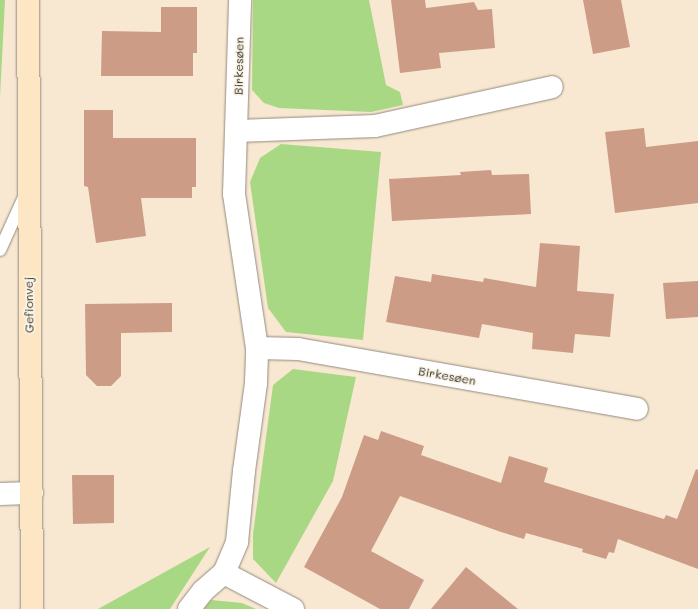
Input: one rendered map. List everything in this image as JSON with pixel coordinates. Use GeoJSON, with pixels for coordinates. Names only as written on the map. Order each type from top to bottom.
{"type":"FeatureCollection","features":[{"type":"Feature","properties":{"kind":"street","name":"Gefionvej"},"geometry":{"type":"LineString","coordinates":[[28,0],[28,186],[32,609]]}},
{"type":"Feature","properties":{"kind":"street","name":"Birkesøen"},"geometry":{"type":"LineString","coordinates":[[189,609],[203,591],[224,573],[237,542],[244,471],[256,383],[257,348],[234,194],[240,0]]}},
{"type":"Feature","properties":{"kind":"street"},"geometry":{"type":"LineString","coordinates":[[237,131],[376,126],[552,87]]}},
{"type":"Feature","properties":{"kind":"street","name":"Birkesøen"},"geometry":{"type":"LineString","coordinates":[[257,348],[298,349],[637,409]]}},
{"type":"Feature","properties":{"kind":"street"},"geometry":{"type":"LineString","coordinates":[[0,494],[32,493]]}},
{"type":"Feature","properties":{"kind":"street"},"geometry":{"type":"LineString","coordinates":[[224,573],[293,609]]}},
{"type":"Feature","properties":{"kind":"lane"},"geometry":{"type":"LineString","coordinates":[[0,250],[28,186]]}},
{"type":"Feature","properties":{"kind":"green space"},"geometry":{"type":"Polygon","coordinates":[[[0,0],[5,0],[0,97],[0,0]]]}},
{"type":"Feature","properties":{"kind":"green space"},"geometry":{"type":"Polygon","coordinates":[[[253,0],[369,0],[386,85],[400,92],[403,105],[371,112],[279,108],[264,103],[252,90],[253,0]]]}},
{"type":"Feature","properties":{"kind":"green space"},"geometry":{"type":"Polygon","coordinates":[[[281,144],[381,152],[363,340],[286,332],[268,308],[250,182],[260,158],[281,144]]]}},
{"type":"Feature","properties":{"kind":"green space"},"geometry":{"type":"Polygon","coordinates":[[[293,369],[356,377],[333,481],[276,583],[253,559],[253,534],[273,385],[293,369]]]}},
{"type":"Feature","properties":{"kind":"green space"},"geometry":{"type":"Polygon","coordinates":[[[210,547],[170,609],[98,609],[210,547]]]}},
{"type":"Feature","properties":{"kind":"green space"},"geometry":{"type":"Polygon","coordinates":[[[211,600],[242,603],[256,609],[204,609],[211,600]]]}},
{"type":"Feature","properties":{"kind":"building"},"geometry":{"type":"Polygon","coordinates":[[[391,0],[425,0],[426,8],[474,2],[478,10],[492,9],[495,48],[439,53],[441,68],[400,73],[391,0]]]}},
{"type":"Feature","properties":{"kind":"building"},"geometry":{"type":"Polygon","coordinates":[[[583,0],[621,0],[630,47],[593,54],[583,0]]]}},
{"type":"Feature","properties":{"kind":"building"},"geometry":{"type":"Polygon","coordinates":[[[161,7],[197,7],[197,53],[193,53],[193,76],[101,76],[102,31],[161,32],[161,7]]]}},
{"type":"Feature","properties":{"kind":"building"},"geometry":{"type":"Polygon","coordinates":[[[84,110],[113,110],[113,138],[196,138],[196,187],[192,187],[192,198],[141,198],[146,236],[96,243],[88,187],[84,186],[84,110]]]}},
{"type":"Feature","properties":{"kind":"building"},"geometry":{"type":"Polygon","coordinates":[[[644,128],[646,147],[698,141],[698,203],[615,213],[605,132],[644,128]]]}},
{"type":"Feature","properties":{"kind":"building"},"geometry":{"type":"Polygon","coordinates":[[[491,170],[492,175],[529,174],[531,214],[392,221],[389,179],[461,175],[460,172],[491,170]]]}},
{"type":"Feature","properties":{"kind":"building"},"geometry":{"type":"Polygon","coordinates":[[[540,243],[580,246],[577,291],[614,294],[610,337],[575,334],[573,353],[532,349],[533,333],[482,324],[479,338],[386,322],[395,276],[431,282],[432,274],[483,282],[484,278],[536,287],[540,243]]]}},
{"type":"Feature","properties":{"kind":"building"},"geometry":{"type":"Polygon","coordinates":[[[698,281],[698,317],[666,319],[663,283],[698,281]]]}},
{"type":"Feature","properties":{"kind":"building"},"geometry":{"type":"Polygon","coordinates":[[[172,303],[172,332],[121,333],[121,376],[111,386],[97,386],[86,375],[85,304],[172,303]]]}},
{"type":"Feature","properties":{"kind":"building"},"geometry":{"type":"Polygon","coordinates":[[[381,431],[424,446],[421,455],[501,483],[509,456],[548,468],[544,482],[664,519],[666,515],[677,519],[696,469],[698,470],[698,569],[618,539],[614,553],[609,552],[606,559],[582,552],[583,549],[526,533],[524,539],[400,496],[371,551],[424,580],[409,609],[380,609],[304,567],[342,497],[364,435],[378,440],[381,431]]]}},
{"type":"Feature","properties":{"kind":"building"},"geometry":{"type":"Polygon","coordinates":[[[72,475],[114,475],[114,523],[73,524],[72,475]]]}},
{"type":"Feature","properties":{"kind":"building"},"geometry":{"type":"Polygon","coordinates":[[[466,567],[518,609],[431,609],[466,567]]]}}]}
